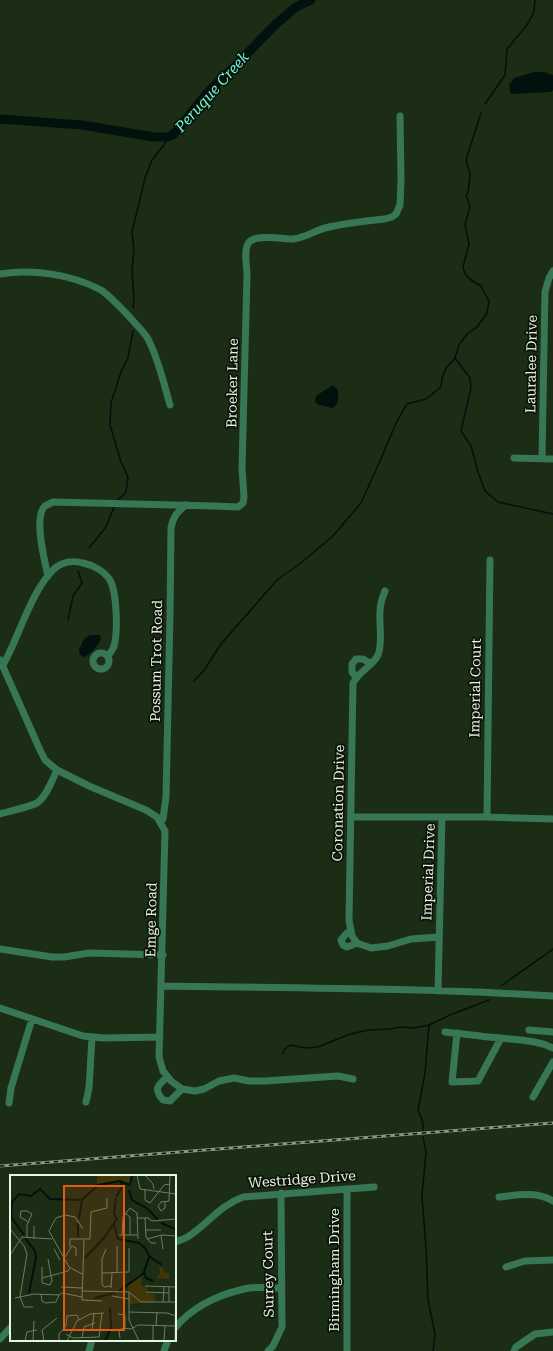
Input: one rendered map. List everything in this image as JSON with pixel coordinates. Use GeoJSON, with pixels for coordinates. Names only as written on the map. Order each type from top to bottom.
{"type":"FeatureCollection","features":[{"type":"Feature","properties":{"kind":"street","name":"Broeker Lane"},"geometry":{"type":"LineString","coordinates":[[48,576],[39,526],[41,513],[44,507],[53,502],[238,507],[243,503],[242,468],[247,275],[246,249],[250,241],[260,238],[295,239],[339,224],[385,219],[396,214],[400,205],[400,116]]}},
{"type":"Feature","properties":{"kind":"street","name":"Lauralee Drive"},"geometry":{"type":"LineString","coordinates":[[542,458],[545,292],[549,278],[553,271]]}},
{"type":"Feature","properties":{"kind":"street"},"geometry":{"type":"LineString","coordinates":[[0,274],[29,272],[52,274],[76,280],[102,291],[128,315],[149,340],[170,405]]}},
{"type":"Feature","properties":{"kind":"street"},"geometry":{"type":"LineString","coordinates":[[514,458],[553,458]]}},
{"type":"Feature","properties":{"kind":"street","name":"Possum Trot Road"},"geometry":{"type":"LineString","coordinates":[[160,822],[163,819],[166,797],[170,615],[170,528],[173,518],[178,511],[186,505]]}},
{"type":"Feature","properties":{"kind":"street","name":"Imperial Court"},"geometry":{"type":"LineString","coordinates":[[487,816],[490,560]]}},
{"type":"Feature","properties":{"kind":"street"},"geometry":{"type":"LineString","coordinates":[[108,656],[114,646],[116,624],[114,593],[110,580],[99,569],[78,562],[70,562],[55,568],[48,576],[34,597],[10,651],[1,662],[45,760],[56,770],[146,810],[157,817],[160,822]]}},
{"type":"Feature","properties":{"kind":"street"},"geometry":{"type":"LineString","coordinates":[[356,677],[374,661],[380,648],[380,611],[381,601],[385,591]]}},
{"type":"Feature","properties":{"kind":"street","name":"Coronation Drive"},"geometry":{"type":"LineString","coordinates":[[357,944],[352,936],[349,920],[352,697],[353,683],[356,677],[352,672],[352,664],[356,659],[363,659],[371,664]]}},
{"type":"Feature","properties":{"kind":"street"},"geometry":{"type":"LineString","coordinates":[[0,814],[37,803],[44,796],[56,770]]}},
{"type":"Feature","properties":{"kind":"street"},"geometry":{"type":"LineString","coordinates":[[351,817],[442,816]]}},
{"type":"Feature","properties":{"kind":"street","name":"Imperial Drive"},"geometry":{"type":"LineString","coordinates":[[438,991],[442,816],[487,816],[553,819]]}},
{"type":"Feature","properties":{"kind":"street","name":"Emge Road"},"geometry":{"type":"LineString","coordinates":[[160,822],[165,831],[160,1057],[163,1071],[167,1077]]}},
{"type":"Feature","properties":{"kind":"street"},"geometry":{"type":"LineString","coordinates":[[351,930],[341,940],[343,946],[348,947],[357,944],[371,948],[388,946],[411,939],[439,937]]}},
{"type":"Feature","properties":{"kind":"street"},"geometry":{"type":"LineString","coordinates":[[0,949],[52,957],[64,957],[89,953],[163,955]]}},
{"type":"Feature","properties":{"kind":"street"},"geometry":{"type":"LineString","coordinates":[[162,986],[378,988],[553,996]]}},
{"type":"Feature","properties":{"kind":"street"},"geometry":{"type":"LineString","coordinates":[[0,1008],[92,1038],[160,1037]]}},
{"type":"Feature","properties":{"kind":"street"},"geometry":{"type":"LineString","coordinates":[[9,1103],[13,1081],[32,1019]]}},
{"type":"Feature","properties":{"kind":"street"},"geometry":{"type":"LineString","coordinates":[[529,1030],[553,1032]]}},
{"type":"Feature","properties":{"kind":"street"},"geometry":{"type":"LineString","coordinates":[[445,1032],[525,1040],[543,1043],[553,1048]]}},
{"type":"Feature","properties":{"kind":"street"},"geometry":{"type":"LineString","coordinates":[[457,1033],[452,1082],[478,1081],[501,1038]]}},
{"type":"Feature","properties":{"kind":"street"},"geometry":{"type":"LineString","coordinates":[[86,1102],[89,1088],[92,1038]]}},
{"type":"Feature","properties":{"kind":"street"},"geometry":{"type":"LineString","coordinates":[[533,1097],[553,1062]]}},
{"type":"Feature","properties":{"kind":"street"},"geometry":{"type":"LineString","coordinates":[[182,1089],[170,1101],[163,1100],[157,1089],[159,1084],[167,1077],[182,1089],[195,1090],[204,1089],[219,1081],[234,1078],[249,1081],[338,1076],[353,1079]]}},
{"type":"Feature","properties":{"kind":"street","name":"Westridge Drive"},"geometry":{"type":"LineString","coordinates":[[176,1242],[189,1236],[233,1201],[243,1197],[374,1187]]}},
{"type":"Feature","properties":{"kind":"street","name":"Birmingham Drive"},"geometry":{"type":"LineString","coordinates":[[347,1189],[347,1351]]}},
{"type":"Feature","properties":{"kind":"street","name":"Surrey Court"},"geometry":{"type":"LineString","coordinates":[[268,1351],[282,1327],[280,1193]]}},
{"type":"Feature","properties":{"kind":"street"},"geometry":{"type":"LineString","coordinates":[[499,1197],[532,1194],[551,1198]]}},
{"type":"Feature","properties":{"kind":"street"},"geometry":{"type":"LineString","coordinates":[[506,1266],[525,1261],[553,1260]]}},
{"type":"Feature","properties":{"kind":"street"},"geometry":{"type":"LineString","coordinates":[[176,1327],[183,1317],[200,1305],[219,1297],[244,1288],[281,1288]]}},
{"type":"Feature","properties":{"kind":"street"},"geometry":{"type":"LineString","coordinates":[[0,1339],[10,1328]]}},
{"type":"Feature","properties":{"kind":"street"},"geometry":{"type":"LineString","coordinates":[[514,1351],[516,1347],[535,1334],[553,1332]]}},
{"type":"Feature","properties":{"kind":"street"},"geometry":{"type":"LineString","coordinates":[[89,1351],[92,1341]]}},
{"type":"Feature","properties":{"kind":"street"},"geometry":{"type":"LineString","coordinates":[[164,1351],[168,1341]]}},
{"type":"Feature","properties":{"kind":"shaded area"},"geometry":{"type":"Polygon","coordinates":[[[534,72],[543,72],[553,75],[553,90],[551,92],[511,94],[509,85],[514,78],[534,72]]]}},
{"type":"Feature","properties":{"kind":"shaded area"},"geometry":{"type":"Polygon","coordinates":[[[333,385],[338,390],[338,402],[333,408],[319,405],[315,402],[316,396],[333,385]]]}},
{"type":"Feature","properties":{"kind":"shaded area"},"geometry":{"type":"Polygon","coordinates":[[[90,635],[100,635],[101,640],[92,652],[85,657],[80,655],[79,650],[84,639],[90,635]]]}},
{"type":"Feature","properties":{"kind":"waterway","name":"Peruque Creek"},"geometry":{"type":"LineString","coordinates":[[0,119],[82,125],[154,137],[168,137],[174,134],[207,93],[276,24],[296,7],[311,0]]}},
{"type":"Feature","properties":{"kind":"waterway"},"geometry":{"type":"LineString","coordinates":[[485,104],[505,75],[507,49],[527,25],[534,12],[535,0]]}},
{"type":"Feature","properties":{"kind":"waterway"},"geometry":{"type":"LineString","coordinates":[[194,681],[205,669],[221,644],[277,580],[302,562],[333,536],[361,503],[396,423],[407,404],[426,399],[441,387],[442,378],[446,368],[455,358],[459,345],[467,334],[477,327],[487,313],[489,301],[481,286],[465,274],[463,267],[469,244],[465,224],[470,207],[466,195],[468,193],[470,174],[466,160],[481,113]]}},
{"type":"Feature","properties":{"kind":"waterway"},"geometry":{"type":"LineString","coordinates":[[133,308],[134,300],[132,270],[134,250],[132,232],[145,178],[152,160],[164,145],[168,137]]}},
{"type":"Feature","properties":{"kind":"waterway"},"geometry":{"type":"LineString","coordinates":[[118,500],[126,492],[128,477],[121,462],[110,425],[111,403],[121,372],[128,358],[133,331]]}},
{"type":"Feature","properties":{"kind":"waterway"},"geometry":{"type":"LineString","coordinates":[[455,358],[470,378],[471,388],[461,431],[471,446],[485,491],[498,502],[553,514]]}},
{"type":"Feature","properties":{"kind":"waterway"},"geometry":{"type":"LineString","coordinates":[[89,548],[106,527],[114,507]]}},
{"type":"Feature","properties":{"kind":"waterway"},"geometry":{"type":"LineString","coordinates":[[68,620],[73,596],[82,583],[78,571]]}},
{"type":"Feature","properties":{"kind":"waterway"},"geometry":{"type":"LineString","coordinates":[[501,986],[553,949]]}},
{"type":"Feature","properties":{"kind":"waterway"},"geometry":{"type":"LineString","coordinates":[[283,1054],[285,1049],[290,1045],[305,1048],[318,1047],[350,1034],[369,1030],[400,1027],[414,1028],[429,1025],[489,1000]]}},
{"type":"Feature","properties":{"kind":"waterway"},"geometry":{"type":"LineString","coordinates":[[423,1130],[423,1123],[418,1110],[425,1073],[429,1025]]}},
{"type":"Feature","properties":{"kind":"waterway"},"geometry":{"type":"LineString","coordinates":[[423,1137],[426,1152],[422,1196],[428,1300],[435,1334],[433,1351]]}},
{"type":"Feature","properties":{"kind":"railway"},"geometry":{"type":"LineString","coordinates":[[0,1166],[553,1123]]}}]}
